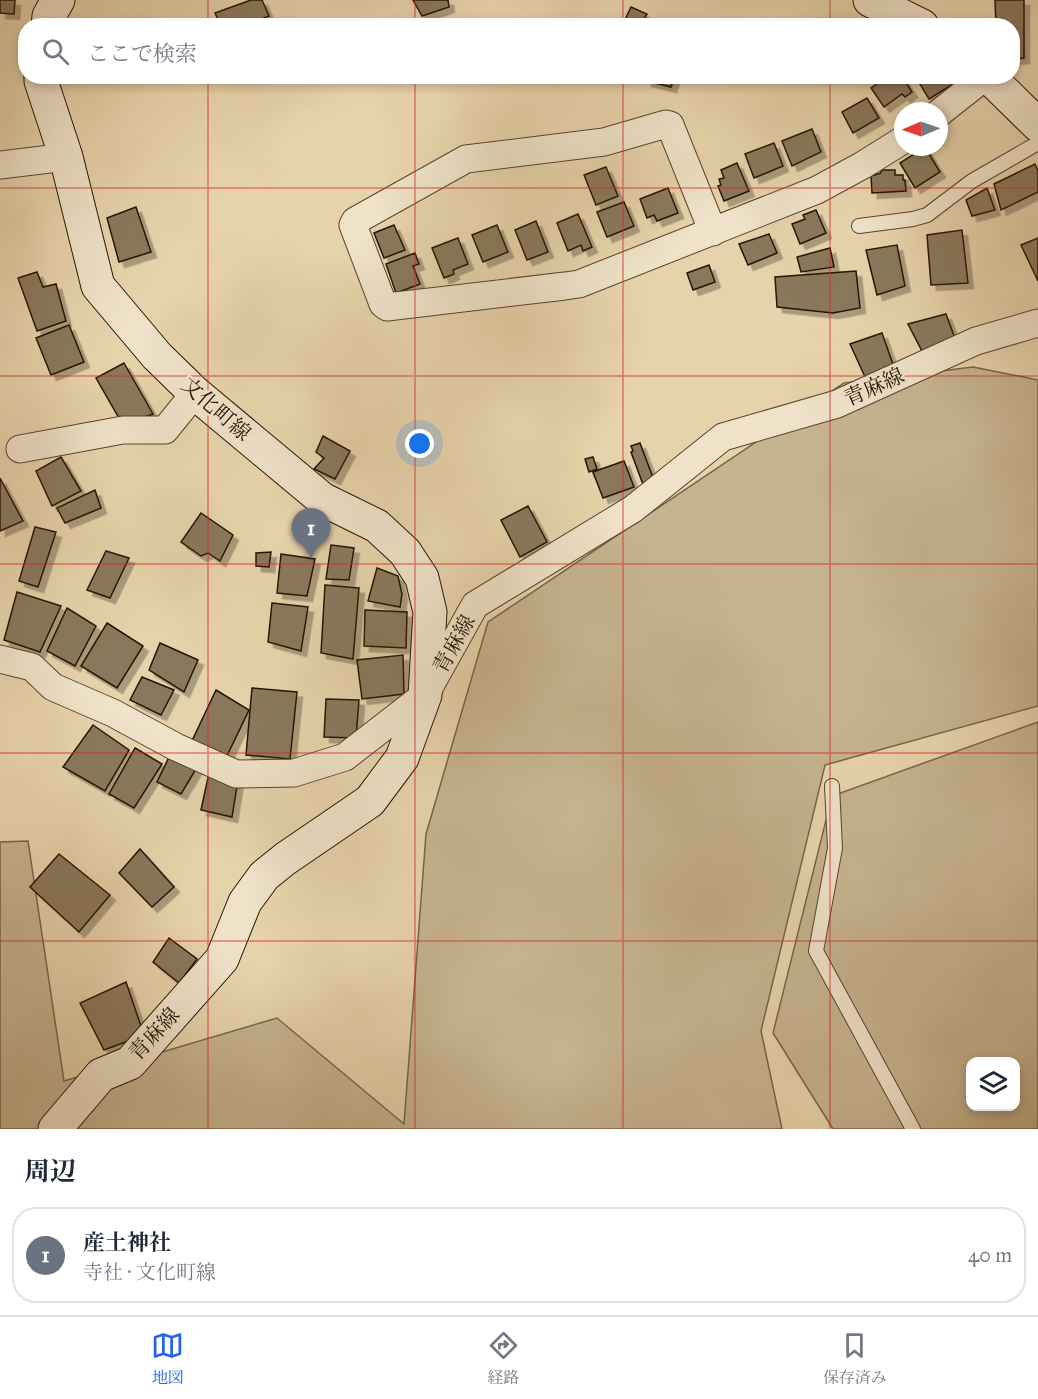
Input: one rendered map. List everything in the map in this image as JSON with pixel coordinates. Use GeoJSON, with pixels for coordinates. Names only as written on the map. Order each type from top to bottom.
{"type":"FeatureCollection","features":[{"type":"Feature","properties":{"kind":"street"},"geometry":{"type":"LineString","coordinates":[[49,18],[58,0]]}},
{"type":"Feature","properties":{"kind":"street"},"geometry":{"type":"LineString","coordinates":[[870,0],[906,18]]}},
{"type":"Feature","properties":{"kind":"street","name":"文化町線"},"geometry":{"type":"LineString","coordinates":[[42,84],[66,157],[98,286],[157,356],[195,393],[322,499],[377,526],[405,552],[422,578],[430,612],[425,695]]}},
{"type":"Feature","properties":{"kind":"street"},"geometry":{"type":"LineString","coordinates":[[948,106],[977,84]]}},
{"type":"Feature","properties":{"kind":"street"},"geometry":{"type":"LineString","coordinates":[[995,84],[1038,125]]}},
{"type":"Feature","properties":{"kind":"street"},"geometry":{"type":"LineString","coordinates":[[713,232],[670,125],[666,124],[604,142],[466,159],[355,220],[353,225],[383,304],[387,307],[579,284],[713,232],[817,190],[894,146]]}},
{"type":"Feature","properties":{"kind":"street"},"geometry":{"type":"LineString","coordinates":[[0,165],[66,157]]}},
{"type":"Feature","properties":{"kind":"street","name":"青麻線"},"geometry":{"type":"LineString","coordinates":[[55,1129],[101,1075],[130,1063],[222,958],[246,902],[264,876],[370,801],[402,759],[425,695],[476,605],[633,509],[723,437],[837,404],[976,341],[1038,323]]}},
{"type":"Feature","properties":{"kind":"street"},"geometry":{"type":"LineString","coordinates":[[20,449],[123,430],[165,430],[195,393]]}},
{"type":"Feature","properties":{"kind":"street"},"geometry":{"type":"LineString","coordinates":[[0,659],[32,666],[53,687],[113,713],[176,747],[236,774],[294,773],[345,757],[425,695]]}},
{"type":"Feature","properties":{"kind":"lane"},"geometry":{"type":"LineString","coordinates":[[859,226],[927,215],[972,182],[1038,144]]}},
{"type":"Feature","properties":{"kind":"lane"},"geometry":{"type":"LineString","coordinates":[[832,786],[836,848],[816,951],[914,1129]]}},
{"type":"Feature","properties":{"kind":"shaded area"},"geometry":{"type":"Polygon","coordinates":[[[973,367],[1038,380],[1038,706],[825,765],[761,1031],[782,1129],[0,1129],[0,842],[28,841],[64,1081],[277,1018],[404,1124],[426,834],[488,622],[844,383],[973,367]]]}},
{"type":"Feature","properties":{"kind":"shaded area"},"geometry":{"type":"Polygon","coordinates":[[[1038,722],[1038,1129],[833,1129],[773,1033],[832,796],[1038,722]]]}},
{"type":"Feature","properties":{"kind":"building"},"geometry":{"type":"Polygon","coordinates":[[[0,0],[15,0],[14,14],[0,13],[0,0]]]}},
{"type":"Feature","properties":{"kind":"building"},"geometry":{"type":"Polygon","coordinates":[[[251,0],[262,0],[269,16],[217,18],[215,13],[251,0]]]}},
{"type":"Feature","properties":{"kind":"building"},"geometry":{"type":"Polygon","coordinates":[[[413,0],[448,0],[449,7],[422,16],[413,0]]]}},
{"type":"Feature","properties":{"kind":"building"},"geometry":{"type":"Polygon","coordinates":[[[995,0],[1024,0],[1024,58],[1020,58],[1020,18],[996,18],[995,0]]]}},
{"type":"Feature","properties":{"kind":"building"},"geometry":{"type":"Polygon","coordinates":[[[631,7],[647,14],[645,18],[626,18],[631,7]]]}},
{"type":"Feature","properties":{"kind":"building"},"geometry":{"type":"Polygon","coordinates":[[[877,84],[907,84],[912,92],[905,97],[902,94],[884,107],[871,88],[877,84]]]}},
{"type":"Feature","properties":{"kind":"building"},"geometry":{"type":"Polygon","coordinates":[[[920,84],[953,84],[929,99],[920,84]]]}},
{"type":"Feature","properties":{"kind":"building"},"geometry":{"type":"Polygon","coordinates":[[[867,98],[879,118],[853,133],[842,112],[867,98]]]}},
{"type":"Feature","properties":{"kind":"building"},"geometry":{"type":"Polygon","coordinates":[[[812,129],[821,152],[792,166],[782,141],[812,129]]]}},
{"type":"Feature","properties":{"kind":"building"},"geometry":{"type":"Polygon","coordinates":[[[774,143],[783,166],[754,178],[745,154],[774,143]]]}},
{"type":"Feature","properties":{"kind":"building"},"geometry":{"type":"Polygon","coordinates":[[[911,156],[930,156],[940,172],[915,188],[900,163],[911,156]]]}},
{"type":"Feature","properties":{"kind":"building"},"geometry":{"type":"Polygon","coordinates":[[[737,163],[749,191],[724,201],[718,186],[721,185],[719,179],[724,178],[721,170],[737,163]]]}},
{"type":"Feature","properties":{"kind":"building"},"geometry":{"type":"Polygon","coordinates":[[[1035,164],[1038,171],[1038,192],[1001,210],[994,184],[1035,164]]]}},
{"type":"Feature","properties":{"kind":"building"},"geometry":{"type":"Polygon","coordinates":[[[606,167],[618,196],[596,205],[584,175],[606,167]]]}},
{"type":"Feature","properties":{"kind":"building"},"geometry":{"type":"Polygon","coordinates":[[[881,170],[895,170],[895,175],[903,175],[906,191],[872,193],[871,176],[881,173],[881,170]]]}},
{"type":"Feature","properties":{"kind":"building"},"geometry":{"type":"Polygon","coordinates":[[[668,188],[678,213],[657,221],[654,215],[647,218],[640,199],[668,188]]]}},
{"type":"Feature","properties":{"kind":"building"},"geometry":{"type":"Polygon","coordinates":[[[987,188],[995,210],[972,216],[966,200],[987,188]]]}},
{"type":"Feature","properties":{"kind":"building"},"geometry":{"type":"Polygon","coordinates":[[[624,202],[634,226],[607,237],[597,212],[624,202]]]}},
{"type":"Feature","properties":{"kind":"building"},"geometry":{"type":"Polygon","coordinates":[[[136,207],[151,252],[119,262],[107,218],[136,207]]]}},
{"type":"Feature","properties":{"kind":"building"},"geometry":{"type":"Polygon","coordinates":[[[816,210],[826,233],[800,244],[792,224],[805,219],[803,215],[816,210]]]}},
{"type":"Feature","properties":{"kind":"building"},"geometry":{"type":"Polygon","coordinates":[[[578,214],[592,247],[583,251],[581,245],[568,251],[557,223],[578,214]]]}},
{"type":"Feature","properties":{"kind":"building"},"geometry":{"type":"Polygon","coordinates":[[[536,221],[548,252],[527,260],[515,230],[536,221]]]}},
{"type":"Feature","properties":{"kind":"building"},"geometry":{"type":"Polygon","coordinates":[[[394,225],[405,250],[384,258],[374,233],[394,225]]]}},
{"type":"Feature","properties":{"kind":"building"},"geometry":{"type":"Polygon","coordinates":[[[497,225],[508,252],[483,262],[472,235],[497,225]]]}},
{"type":"Feature","properties":{"kind":"building"},"geometry":{"type":"Polygon","coordinates":[[[962,230],[968,283],[931,285],[927,235],[962,230]]]}},
{"type":"Feature","properties":{"kind":"building"},"geometry":{"type":"Polygon","coordinates":[[[769,234],[777,253],[748,265],[739,244],[769,234]]]}},
{"type":"Feature","properties":{"kind":"building"},"geometry":{"type":"Polygon","coordinates":[[[458,238],[468,264],[453,270],[454,274],[444,278],[432,248],[458,238]]]}},
{"type":"Feature","properties":{"kind":"building"},"geometry":{"type":"Polygon","coordinates":[[[1038,238],[1038,281],[1021,245],[1038,238]]]}},
{"type":"Feature","properties":{"kind":"building"},"geometry":{"type":"Polygon","coordinates":[[[897,245],[905,286],[877,295],[866,250],[897,245]]]}},
{"type":"Feature","properties":{"kind":"building"},"geometry":{"type":"Polygon","coordinates":[[[830,248],[834,267],[801,272],[797,257],[830,248]]]}},
{"type":"Feature","properties":{"kind":"building"},"geometry":{"type":"Polygon","coordinates":[[[415,253],[419,264],[413,266],[420,284],[396,293],[386,264],[415,253]]]}},
{"type":"Feature","properties":{"kind":"building"},"geometry":{"type":"Polygon","coordinates":[[[709,265],[715,282],[693,290],[687,273],[709,265]]]}},
{"type":"Feature","properties":{"kind":"building"},"geometry":{"type":"Polygon","coordinates":[[[856,271],[860,308],[833,313],[777,307],[775,277],[856,271]]]}},
{"type":"Feature","properties":{"kind":"building"},"geometry":{"type":"Polygon","coordinates":[[[37,272],[43,287],[56,284],[66,321],[37,331],[18,278],[37,272]]]}},
{"type":"Feature","properties":{"kind":"building"},"geometry":{"type":"Polygon","coordinates":[[[946,314],[956,341],[923,353],[908,324],[946,314]]]}},
{"type":"Feature","properties":{"kind":"building"},"geometry":{"type":"Polygon","coordinates":[[[69,325],[84,362],[51,375],[36,338],[69,325]]]}},
{"type":"Feature","properties":{"kind":"building"},"geometry":{"type":"Polygon","coordinates":[[[882,333],[895,370],[865,377],[850,344],[882,333]]]}},
{"type":"Feature","properties":{"kind":"building"},"geometry":{"type":"Polygon","coordinates":[[[124,363],[153,414],[123,425],[96,378],[124,363]]]}},
{"type":"Feature","properties":{"kind":"building"},"geometry":{"type":"Polygon","coordinates":[[[323,436],[350,451],[335,479],[314,469],[324,458],[316,452],[323,436]]]}},
{"type":"Feature","properties":{"kind":"building"},"geometry":{"type":"Polygon","coordinates":[[[640,443],[655,483],[644,487],[631,452],[633,451],[631,446],[640,443]]]}},
{"type":"Feature","properties":{"kind":"building"},"geometry":{"type":"Polygon","coordinates":[[[61,457],[81,491],[52,506],[36,471],[61,457]]]}},
{"type":"Feature","properties":{"kind":"building"},"geometry":{"type":"Polygon","coordinates":[[[593,457],[597,469],[589,472],[585,459],[593,457]]]}},
{"type":"Feature","properties":{"kind":"building"},"geometry":{"type":"Polygon","coordinates":[[[624,461],[634,487],[603,498],[593,472],[624,461]]]}},
{"type":"Feature","properties":{"kind":"building"},"geometry":{"type":"Polygon","coordinates":[[[0,478],[23,521],[0,531],[0,478]]]}},
{"type":"Feature","properties":{"kind":"building"},"geometry":{"type":"Polygon","coordinates":[[[95,490],[101,508],[65,523],[57,508],[95,490]]]}},
{"type":"Feature","properties":{"kind":"building"},"geometry":{"type":"Polygon","coordinates":[[[528,506],[547,542],[520,557],[501,520],[528,506]]]}},
{"type":"Feature","properties":{"kind":"building"},"geometry":{"type":"Polygon","coordinates":[[[201,513],[233,535],[220,561],[208,553],[201,556],[181,542],[201,513]]]}},
{"type":"Feature","properties":{"kind":"building"},"geometry":{"type":"Polygon","coordinates":[[[35,527],[56,532],[38,587],[19,581],[35,527]]]}},
{"type":"Feature","properties":{"kind":"building"},"geometry":{"type":"Polygon","coordinates":[[[331,545],[354,548],[349,580],[326,579],[331,545]]]}},
{"type":"Feature","properties":{"kind":"building"},"geometry":{"type":"Polygon","coordinates":[[[106,551],[129,558],[110,598],[87,590],[106,551]]]}},
{"type":"Feature","properties":{"kind":"building"},"geometry":{"type":"Polygon","coordinates":[[[271,552],[269,567],[256,566],[256,553],[271,552]]]}},
{"type":"Feature","properties":{"kind":"building"},"geometry":{"type":"Polygon","coordinates":[[[281,554],[315,559],[307,596],[277,593],[281,554]]]}},
{"type":"Feature","properties":{"kind":"building"},"geometry":{"type":"Polygon","coordinates":[[[377,568],[398,576],[402,594],[400,607],[368,601],[377,568]]]}},
{"type":"Feature","properties":{"kind":"building"},"geometry":{"type":"Polygon","coordinates":[[[325,585],[359,588],[353,659],[321,653],[325,585]]]}},
{"type":"Feature","properties":{"kind":"building"},"geometry":{"type":"Polygon","coordinates":[[[17,592],[61,606],[40,652],[4,640],[17,592]]]}},
{"type":"Feature","properties":{"kind":"building"},"geometry":{"type":"Polygon","coordinates":[[[272,603],[308,607],[301,651],[268,642],[272,603]]]}},
{"type":"Feature","properties":{"kind":"building"},"geometry":{"type":"Polygon","coordinates":[[[67,608],[96,626],[75,666],[47,651],[67,608]]]}},
{"type":"Feature","properties":{"kind":"building"},"geometry":{"type":"Polygon","coordinates":[[[365,610],[407,612],[406,648],[364,646],[365,610]]]}},
{"type":"Feature","properties":{"kind":"building"},"geometry":{"type":"Polygon","coordinates":[[[107,623],[143,646],[117,688],[81,666],[107,623]]]}},
{"type":"Feature","properties":{"kind":"building"},"geometry":{"type":"Polygon","coordinates":[[[160,643],[198,660],[184,692],[149,670],[160,643]]]}},
{"type":"Feature","properties":{"kind":"building"},"geometry":{"type":"Polygon","coordinates":[[[403,655],[404,694],[362,699],[357,660],[403,655]]]}},
{"type":"Feature","properties":{"kind":"building"},"geometry":{"type":"Polygon","coordinates":[[[142,677],[174,690],[161,715],[130,700],[142,677]]]}},
{"type":"Feature","properties":{"kind":"building"},"geometry":{"type":"Polygon","coordinates":[[[252,688],[297,692],[290,759],[246,755],[252,688]]]}},
{"type":"Feature","properties":{"kind":"building"},"geometry":{"type":"Polygon","coordinates":[[[216,690],[249,710],[224,762],[190,745],[216,690]]]}},
{"type":"Feature","properties":{"kind":"building"},"geometry":{"type":"Polygon","coordinates":[[[326,699],[359,700],[356,738],[324,737],[326,699]]]}},
{"type":"Feature","properties":{"kind":"building"},"geometry":{"type":"Polygon","coordinates":[[[93,725],[129,750],[105,791],[63,767],[93,725]]]}},
{"type":"Feature","properties":{"kind":"building"},"geometry":{"type":"Polygon","coordinates":[[[135,748],[162,764],[134,808],[109,794],[135,748]]]}},
{"type":"Feature","properties":{"kind":"building"},"geometry":{"type":"Polygon","coordinates":[[[171,753],[199,764],[181,794],[157,782],[171,753]]]}},
{"type":"Feature","properties":{"kind":"building"},"geometry":{"type":"Polygon","coordinates":[[[209,773],[238,780],[232,817],[201,810],[209,773]]]}},
{"type":"Feature","properties":{"kind":"building"},"geometry":{"type":"Polygon","coordinates":[[[140,849],[174,887],[152,907],[119,873],[140,849]]]}},
{"type":"Feature","properties":{"kind":"building"},"geometry":{"type":"Polygon","coordinates":[[[59,854],[110,895],[79,932],[30,887],[59,854]]]}},
{"type":"Feature","properties":{"kind":"building"},"geometry":{"type":"Polygon","coordinates":[[[169,938],[197,959],[179,983],[153,962],[169,938]]]}},
{"type":"Feature","properties":{"kind":"building"},"geometry":{"type":"Polygon","coordinates":[[[126,982],[144,1035],[104,1050],[80,1003],[126,982]]]}},
{"type":"Feature","properties":{"kind":"place","name":"産土神社"},"geometry":{"type":"Point","coordinates":[311,558]}}]}
